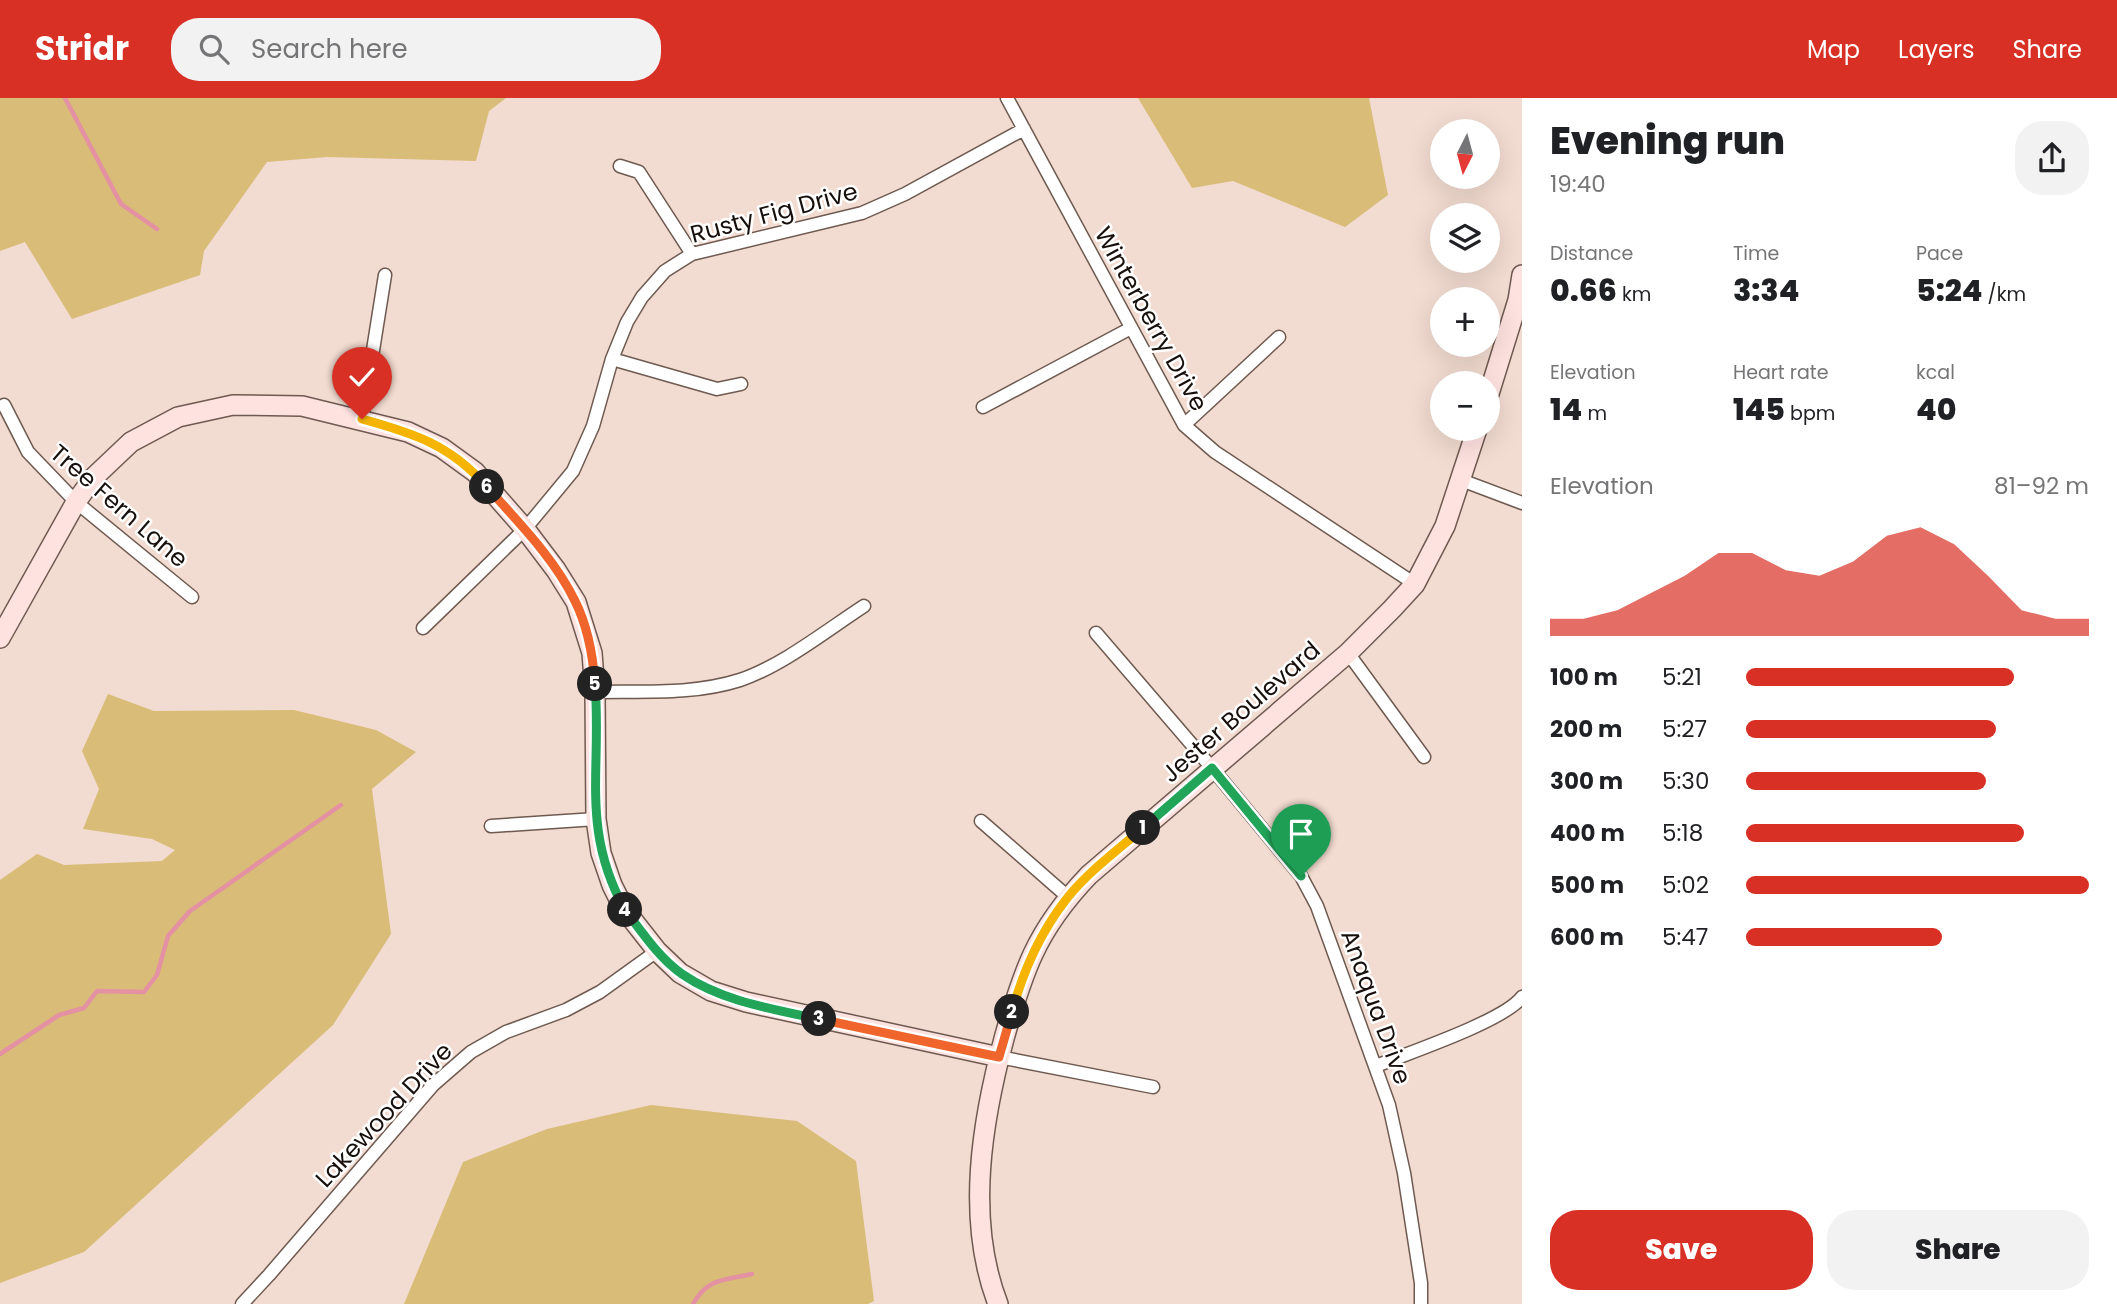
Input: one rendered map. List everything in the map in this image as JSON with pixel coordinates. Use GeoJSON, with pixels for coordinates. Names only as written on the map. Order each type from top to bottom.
{"type":"FeatureCollection","features":[{"type":"Feature","properties":{"kind":"street","name":"Winterberry Drive"},"geometry":{"type":"LineString","coordinates":[[1007,98],[1184,425],[1215,452],[1415,583]]}},
{"type":"Feature","properties":{"kind":"street","name":"Rusty Fig Drive"},"geometry":{"type":"LineString","coordinates":[[423,628],[525,529],[573,471],[593,426],[612,359],[627,322],[642,297],[665,271],[692,254],[862,213],[905,194],[1024,129]]}},
{"type":"Feature","properties":{"kind":"street"},"geometry":{"type":"LineString","coordinates":[[620,166],[639,172],[692,254]]}},
{"type":"Feature","properties":{"kind":"street"},"geometry":{"type":"LineString","coordinates":[[362,419],[385,275]]}},
{"type":"Feature","properties":{"kind":"street"},"geometry":{"type":"LineString","coordinates":[[1496,371],[1522,275]]}},
{"type":"Feature","properties":{"kind":"street"},"geometry":{"type":"LineString","coordinates":[[984,407],[1132,328]]}},
{"type":"Feature","properties":{"kind":"street"},"geometry":{"type":"LineString","coordinates":[[1184,425],[1279,338]]}},
{"type":"Feature","properties":{"kind":"street"},"geometry":{"type":"LineString","coordinates":[[612,359],[717,389],[741,384]]}},
{"type":"Feature","properties":{"kind":"street","name":"Tree Fern Lane"},"geometry":{"type":"LineString","coordinates":[[4,405],[28,452],[76,502],[192,597]]}},
{"type":"Feature","properties":{"kind":"street"},"geometry":{"type":"LineString","coordinates":[[0,638],[76,502],[93,478],[131,442],[178,417],[233,405],[302,406],[408,432],[442,447],[475,472],[525,529],[576,602],[592,653],[596,692],[596,819],[601,853],[624,909],[657,951],[681,973],[711,991],[746,1002],[999,1057],[1153,1087]]}},
{"type":"Feature","properties":{"kind":"street","name":"Jester Boulevard"},"geometry":{"type":"LineString","coordinates":[[998,1304],[986,1260],[980,1220],[984,1135],[999,1057],[1020,984],[1048,926],[1068,897],[1089,875],[1348,653],[1415,583],[1445,526],[1473,441]]}},
{"type":"Feature","properties":{"kind":"street"},"geometry":{"type":"LineString","coordinates":[[1461,480],[1522,503]]}},
{"type":"Feature","properties":{"kind":"street"},"geometry":{"type":"LineString","coordinates":[[596,692],[699,690],[740,680],[770,667],[864,606]]}},
{"type":"Feature","properties":{"kind":"street","name":"Anaqua Drive"},"geometry":{"type":"LineString","coordinates":[[1096,633],[1301,876],[1317,906],[1389,1105],[1404,1173],[1422,1304]]}},
{"type":"Feature","properties":{"kind":"street"},"geometry":{"type":"LineString","coordinates":[[1348,653],[1424,757]]}},
{"type":"Feature","properties":{"kind":"street"},"geometry":{"type":"LineString","coordinates":[[491,826],[596,819]]}},
{"type":"Feature","properties":{"kind":"street"},"geometry":{"type":"LineString","coordinates":[[981,821],[1068,897]]}},
{"type":"Feature","properties":{"kind":"street","name":"Lakewood Drive"},"geometry":{"type":"LineString","coordinates":[[242,1304],[433,1086],[471,1052],[506,1032],[566,1010],[600,992],[657,951]]}},
{"type":"Feature","properties":{"kind":"street"},"geometry":{"type":"LineString","coordinates":[[1376,1066],[1490,1019],[1521,1002]]}},
{"type":"Feature","properties":{"kind":"shaded area"},"geometry":{"type":"Polygon","coordinates":[[[0,98],[506,98],[489,111],[476,161],[327,157],[267,162],[204,251],[200,275],[72,319],[25,242],[0,251],[0,98]]]}},
{"type":"Feature","properties":{"kind":"shaded area"},"geometry":{"type":"Polygon","coordinates":[[[1138,98],[1369,98],[1388,195],[1345,227],[1233,181],[1192,188],[1138,98]]]}},
{"type":"Feature","properties":{"kind":"shaded area"},"geometry":{"type":"Polygon","coordinates":[[[108,694],[154,711],[294,710],[376,730],[416,752],[372,789],[391,934],[333,1025],[84,1252],[0,1283],[0,880],[37,854],[64,865],[162,861],[175,850],[152,839],[83,829],[99,789],[82,751],[108,694]]]}},
{"type":"Feature","properties":{"kind":"shaded area"},"geometry":{"type":"Polygon","coordinates":[[[651,1105],[797,1121],[856,1161],[874,1301],[868,1304],[404,1304],[463,1162],[547,1129],[651,1105]]]}},
{"type":"Feature","properties":{"kind":"waterway"},"geometry":{"type":"LineString","coordinates":[[65,98],[121,204],[157,229]]}},
{"type":"Feature","properties":{"kind":"waterway"},"geometry":{"type":"LineString","coordinates":[[0,1054],[59,1015],[84,1008],[97,991],[144,992],[157,975],[168,936],[190,911],[341,805]]}},
{"type":"Feature","properties":{"kind":"waterway"},"geometry":{"type":"LineString","coordinates":[[693,1304],[698,1295],[711,1285],[725,1279],[752,1274]]}},
{"type":"Feature","properties":{"kind":"route"},"geometry":{"type":"LineString","coordinates":[[362,419],[408,432],[442,447],[475,472],[525,529],[576,602],[592,653],[596,692],[596,819],[601,853],[612,885],[624,909],[657,951],[681,973],[711,991],[785,1012],[999,1057],[1020,984],[1048,926],[1068,897],[1089,875],[1212,768],[1301,876]]}}]}
